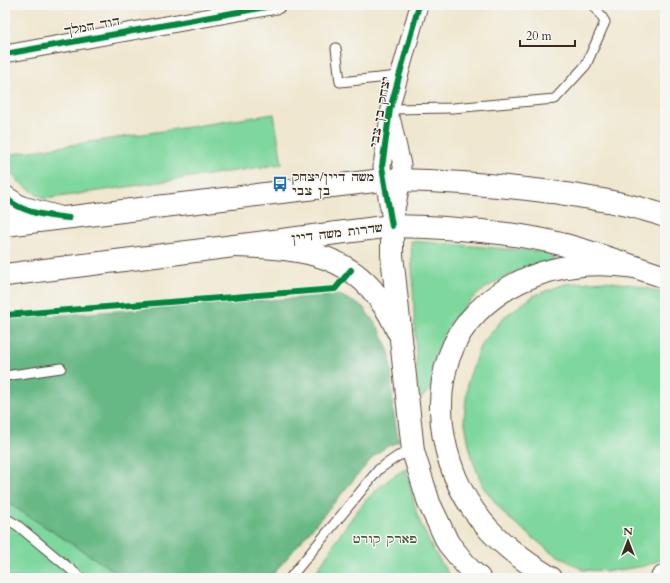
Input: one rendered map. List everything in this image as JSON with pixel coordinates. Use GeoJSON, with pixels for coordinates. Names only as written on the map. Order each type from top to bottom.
{"type":"FeatureCollection","features":[{"type":"Feature","properties":{"kind":"main road"},"geometry":{"type":"LineString","coordinates":[[5,225],[287,190],[392,180],[423,180],[516,188],[623,203],[663,215]]}},
{"type":"Feature","properties":{"kind":"main road"},"geometry":{"type":"LineString","coordinates":[[5,197],[27,210],[50,216],[69,218]]}},
{"type":"Feature","properties":{"kind":"main road"},"geometry":{"type":"LineString","coordinates":[[392,226],[392,255],[404,352],[408,410],[413,451],[429,504],[448,543],[469,569],[479,578]]}},
{"type":"Feature","properties":{"kind":"main road","name":"שדרות משה דיין"},"geometry":{"type":"LineString","coordinates":[[5,276],[392,226],[440,228],[498,234],[542,241],[575,248],[665,277]]}},
{"type":"Feature","properties":{"kind":"main road"},"geometry":{"type":"LineString","coordinates":[[235,246],[301,251],[336,261],[365,282],[377,295],[395,324],[404,352]]}},
{"type":"Feature","properties":{"kind":"main road"},"geometry":{"type":"LineString","coordinates":[[551,578],[521,559],[496,537],[474,511],[455,477],[444,442],[441,412],[443,384],[446,370],[450,357],[462,331],[477,312],[494,298],[511,287],[551,270],[576,264],[613,264],[635,267]]}},
{"type":"Feature","properties":{"kind":"street","name":"דוד המלך"},"geometry":{"type":"LineString","coordinates":[[5,54],[277,5]]}},
{"type":"Feature","properties":{"kind":"street","name":"יצחק בן צבי"},"geometry":{"type":"LineString","coordinates":[[392,226],[392,180],[402,165],[390,109],[419,5]]}},
{"type":"Feature","properties":{"kind":"lane"},"geometry":{"type":"LineString","coordinates":[[390,109],[453,108],[555,99],[586,65],[602,29],[604,22],[594,5]]}},
{"type":"Feature","properties":{"kind":"lane"},"geometry":{"type":"LineString","coordinates":[[336,48],[340,82],[398,76]]}},
{"type":"Feature","properties":{"kind":"lane"},"geometry":{"type":"LineString","coordinates":[[5,376],[61,368]]}},
{"type":"Feature","properties":{"kind":"lane"},"geometry":{"type":"LineString","coordinates":[[290,578],[379,469],[398,456],[413,451]]}},
{"type":"Feature","properties":{"kind":"lane"},"geometry":{"type":"LineString","coordinates":[[5,518],[18,525],[82,578]]}},
{"type":"Feature","properties":{"kind":"green space"},"geometry":{"type":"Polygon","coordinates":[[[274,114],[282,164],[45,199],[19,182],[13,176],[6,163],[5,155],[274,114]]]}},
{"type":"Feature","properties":{"kind":"green space"},"geometry":{"type":"Polygon","coordinates":[[[411,241],[546,252],[556,260],[535,266],[500,280],[484,289],[471,300],[459,314],[449,331],[441,352],[434,385],[431,390],[418,400],[411,241]]]}},
{"type":"Feature","properties":{"kind":"green space"},"geometry":{"type":"Polygon","coordinates":[[[604,281],[635,285],[665,294],[665,558],[645,566],[612,571],[583,570],[548,550],[505,515],[483,487],[471,456],[464,418],[468,381],[480,346],[505,316],[535,295],[565,284],[604,281]]]}},
{"type":"Feature","properties":{"kind":"green space"},"geometry":{"type":"Polygon","coordinates":[[[340,295],[363,307],[380,330],[390,355],[393,410],[399,442],[386,447],[373,457],[270,578],[125,578],[5,501],[5,319],[340,295]]]}},
{"type":"Feature","properties":{"kind":"green space","name":"פארק קורט"},"geometry":{"type":"Polygon","coordinates":[[[406,469],[417,515],[432,548],[451,578],[312,578],[342,532],[364,502],[391,478],[406,469]]]}},
{"type":"Feature","properties":{"kind":"green space"},"geometry":{"type":"Polygon","coordinates":[[[5,501],[125,578],[5,578],[5,501]]]}},
{"type":"Feature","properties":{"kind":"cycle path"},"geometry":{"type":"LineString","coordinates":[[5,54],[277,5]]}},
{"type":"Feature","properties":{"kind":"cycle path"},"geometry":{"type":"LineString","coordinates":[[392,226],[382,167],[390,109],[419,5]]}},
{"type":"Feature","properties":{"kind":"cycle path"},"geometry":{"type":"LineString","coordinates":[[5,197],[19,207],[35,213],[69,218]]}},
{"type":"Feature","properties":{"kind":"cycle path"},"geometry":{"type":"LineString","coordinates":[[5,315],[335,289],[351,270]]}},
{"type":"Feature","properties":{"kind":"place","name":"משה דיין/יצחק בן צבי"},"geometry":{"type":"Point","coordinates":[280,184]}}]}
